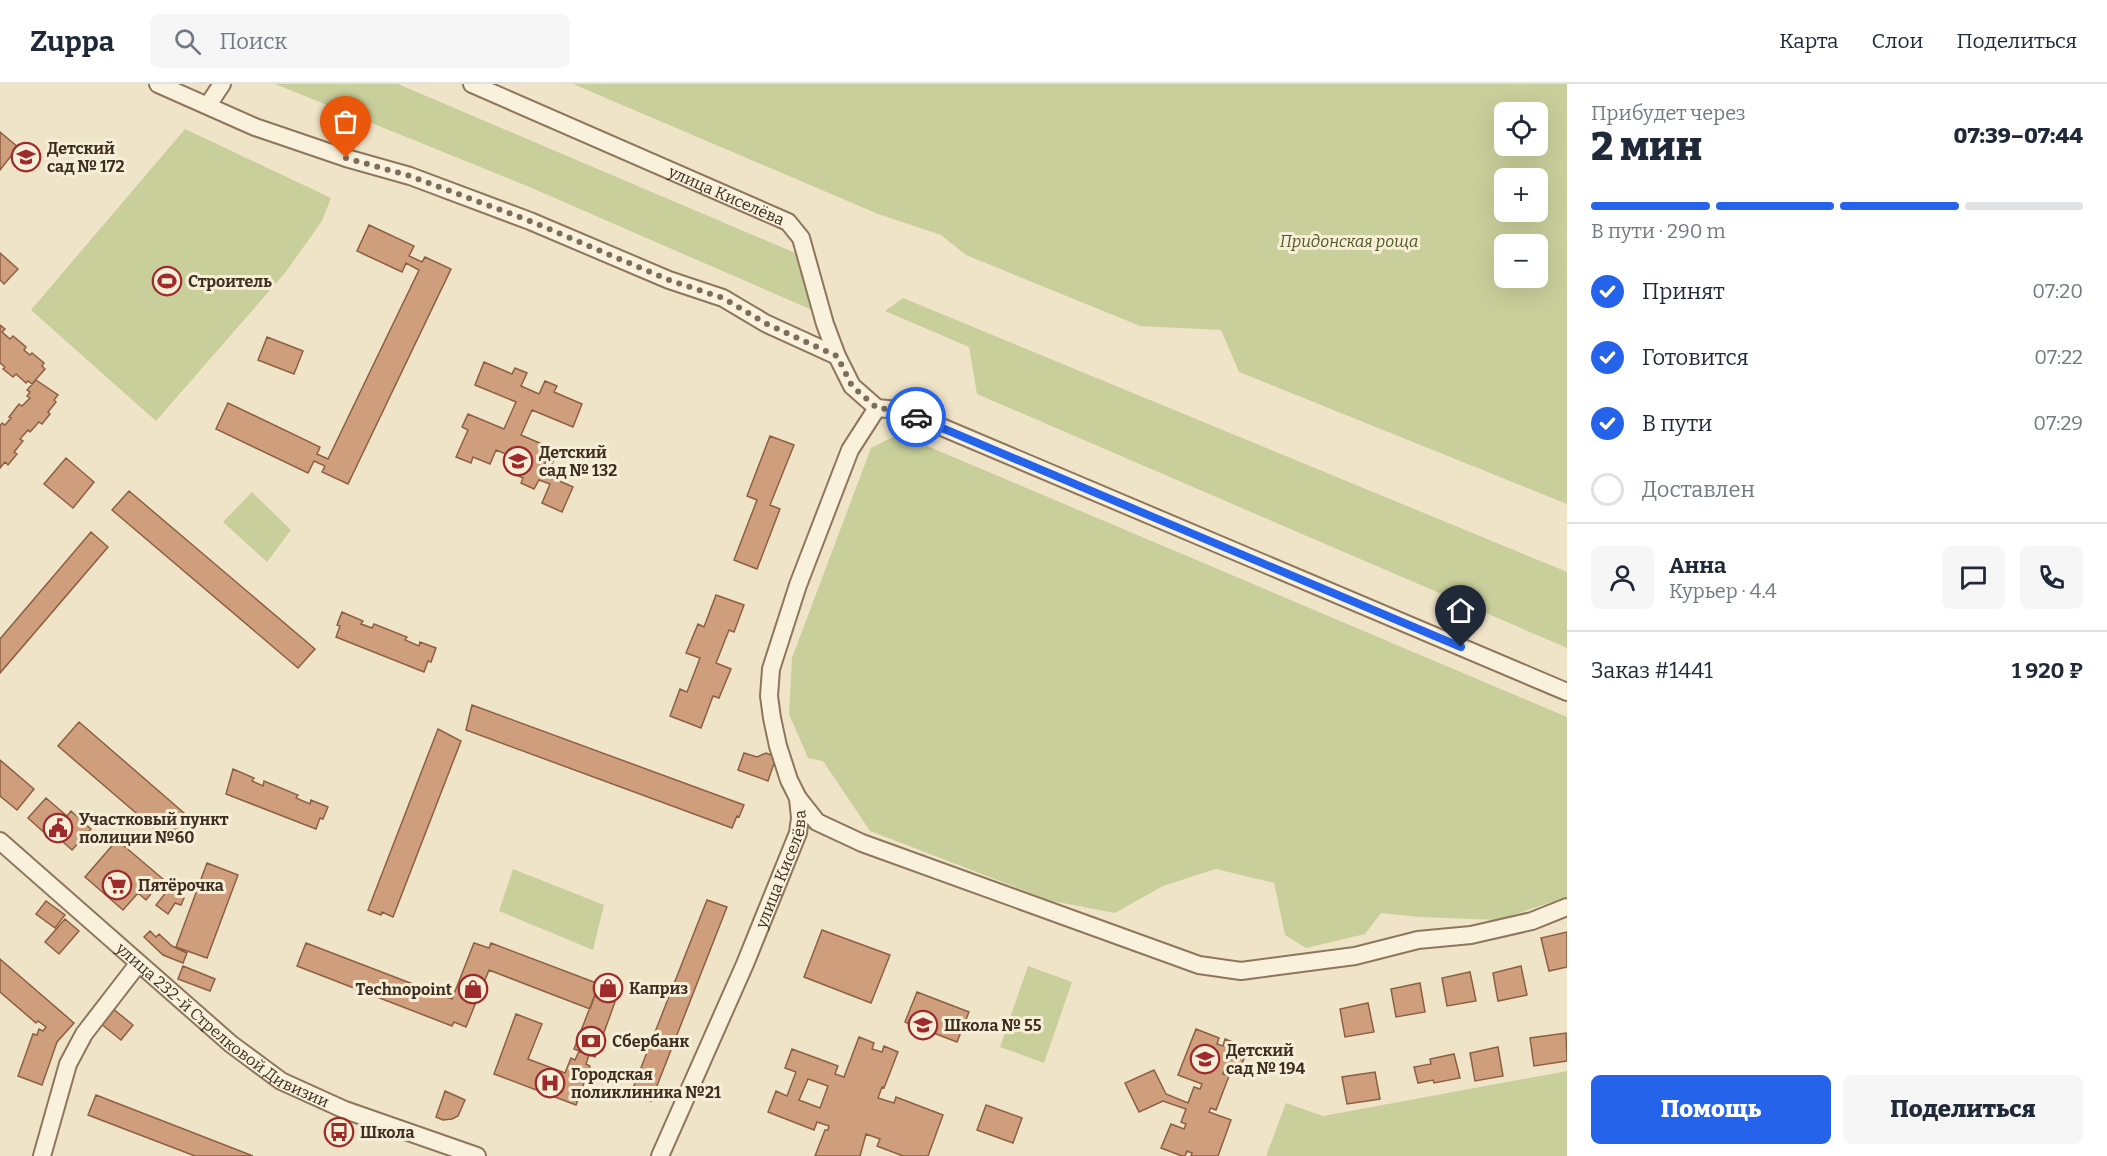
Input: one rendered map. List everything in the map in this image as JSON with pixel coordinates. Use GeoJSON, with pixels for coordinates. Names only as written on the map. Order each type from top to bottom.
{"type":"FeatureCollection","features":[{"type":"Feature","properties":{"kind":"street"},"geometry":{"type":"LineString","coordinates":[[158,84],[255,128],[410,176],[530,221],[669,280],[723,298],[765,323],[837,356]]}},
{"type":"Feature","properties":{"kind":"street"},"geometry":{"type":"LineString","coordinates":[[208,105],[222,84]]}},
{"type":"Feature","properties":{"kind":"street","name":"улица Киселёва"},"geometry":{"type":"LineString","coordinates":[[472,84],[788,222],[801,238],[825,324],[837,356],[852,386],[877,408],[850,450],[798,585],[771,669],[769,696],[771,718],[789,780],[798,798],[800,818],[798,833],[745,964],[660,1156]]}},
{"type":"Feature","properties":{"kind":"street"},"geometry":{"type":"LineString","coordinates":[[877,408],[898,410],[918,417],[1567,692]]}},
{"type":"Feature","properties":{"kind":"street"},"geometry":{"type":"LineString","coordinates":[[798,798],[817,822],[861,843],[1199,965],[1241,971],[1355,956],[1418,940],[1471,935],[1532,921],[1567,907]]}},
{"type":"Feature","properties":{"kind":"street","name":"улица 232-й Стрелковой Дивизии"},"geometry":{"type":"LineString","coordinates":[[0,841],[231,1044],[281,1081],[345,1110],[477,1156]]}},
{"type":"Feature","properties":{"kind":"street"},"geometry":{"type":"LineString","coordinates":[[42,1156],[68,1064],[84,1034],[138,964]]}},
{"type":"Feature","properties":{"kind":"green space"},"geometry":{"type":"Polygon","coordinates":[[[275,84],[398,84],[800,255],[812,310],[527,186],[275,84]]]}},
{"type":"Feature","properties":{"kind":"green space","name":"Придонская роща"},"geometry":{"type":"Polygon","coordinates":[[[573,84],[1567,84],[1567,504],[1239,372],[1221,330],[1140,326],[966,255],[941,235],[878,214],[573,84]]]}},
{"type":"Feature","properties":{"kind":"green space","name":"Строитель"},"geometry":{"type":"Polygon","coordinates":[[[185,129],[331,198],[322,221],[285,273],[156,421],[31,310],[185,129]]]}},
{"type":"Feature","properties":{"kind":"green space"},"geometry":{"type":"Polygon","coordinates":[[[903,298],[1567,572],[1567,648],[977,394],[969,347],[885,311],[903,298]]]}},
{"type":"Feature","properties":{"kind":"green space"},"geometry":{"type":"Polygon","coordinates":[[[899,434],[1567,717],[1567,897],[1498,920],[1381,913],[1365,934],[1306,948],[1285,935],[1274,883],[1216,869],[1163,886],[1115,913],[1052,901],[870,831],[823,761],[808,758],[789,714],[792,658],[871,448],[899,434]]]}},
{"type":"Feature","properties":{"kind":"green space"},"geometry":{"type":"Polygon","coordinates":[[[252,492],[291,530],[267,562],[223,522],[252,492]]]}},
{"type":"Feature","properties":{"kind":"green space"},"geometry":{"type":"Polygon","coordinates":[[[513,869],[604,905],[593,950],[499,911],[513,869]]]}},
{"type":"Feature","properties":{"kind":"green space"},"geometry":{"type":"Polygon","coordinates":[[[1028,966],[1072,982],[1044,1063],[1000,1047],[1028,966]]]}},
{"type":"Feature","properties":{"kind":"green space"},"geometry":{"type":"Polygon","coordinates":[[[1567,1071],[1567,1156],[1266,1156],[1286,1103],[1323,1116],[1567,1071]]]}},
{"type":"Feature","properties":{"kind":"building"},"geometry":{"type":"Polygon","coordinates":[[[0,132],[18,147],[0,170],[0,132]]]}},
{"type":"Feature","properties":{"kind":"building"},"geometry":{"type":"Polygon","coordinates":[[[369,225],[414,246],[409,256],[422,262],[425,257],[451,269],[348,484],[322,472],[325,466],[314,461],[308,473],[216,429],[228,403],[320,447],[317,454],[328,459],[419,270],[406,263],[402,272],[357,251],[369,225]]]}},
{"type":"Feature","properties":{"kind":"building"},"geometry":{"type":"Polygon","coordinates":[[[0,253],[18,269],[4,284],[0,280],[0,253]]]}},
{"type":"Feature","properties":{"kind":"building"},"geometry":{"type":"Polygon","coordinates":[[[0,325],[5,329],[2,332],[10,339],[13,336],[26,347],[24,350],[30,355],[32,353],[44,363],[42,366],[45,369],[32,384],[28,381],[26,383],[16,374],[13,377],[3,369],[5,367],[0,363],[0,325]]]}},
{"type":"Feature","properties":{"kind":"building"},"geometry":{"type":"Polygon","coordinates":[[[267,337],[303,351],[294,374],[258,360],[267,337]]]}},
{"type":"Feature","properties":{"kind":"building"},"geometry":{"type":"Polygon","coordinates":[[[484,362],[512,374],[515,368],[527,373],[521,386],[539,394],[545,381],[557,386],[554,392],[582,404],[573,427],[532,410],[521,435],[558,451],[552,464],[546,461],[541,473],[573,487],[562,512],[542,503],[550,484],[539,480],[534,489],[521,483],[523,478],[507,471],[513,457],[496,450],[490,464],[473,457],[471,463],[456,457],[468,430],[462,427],[468,414],[504,429],[516,402],[475,385],[484,362]]]}},
{"type":"Feature","properties":{"kind":"building"},"geometry":{"type":"Polygon","coordinates":[[[36,380],[58,395],[54,400],[56,402],[42,424],[39,422],[20,439],[23,441],[14,452],[17,454],[8,465],[5,462],[0,468],[0,426],[2,423],[5,425],[19,404],[22,406],[30,398],[27,396],[30,392],[27,390],[36,380]]]}},
{"type":"Feature","properties":{"kind":"building"},"geometry":{"type":"Polygon","coordinates":[[[770,436],[794,445],[770,505],[780,509],[757,569],[734,560],[757,500],[747,496],[770,436]]]}},
{"type":"Feature","properties":{"kind":"building"},"geometry":{"type":"Polygon","coordinates":[[[66,458],[94,482],[73,508],[44,484],[66,458]]]}},
{"type":"Feature","properties":{"kind":"building"},"geometry":{"type":"Polygon","coordinates":[[[129,491],[315,649],[298,668],[112,510],[129,491]]]}},
{"type":"Feature","properties":{"kind":"building"},"geometry":{"type":"Polygon","coordinates":[[[91,532],[108,547],[0,673],[0,639],[91,532]]]}},
{"type":"Feature","properties":{"kind":"building"},"geometry":{"type":"Polygon","coordinates":[[[716,595],[744,605],[734,632],[729,630],[716,663],[731,669],[719,698],[713,696],[701,728],[670,716],[680,689],[687,692],[700,658],[686,653],[698,624],[704,627],[716,595]]]}},
{"type":"Feature","properties":{"kind":"building"},"geometry":{"type":"Polygon","coordinates":[[[342,612],[363,621],[361,624],[372,628],[374,624],[407,637],[405,640],[419,646],[420,642],[436,648],[431,662],[428,661],[424,672],[336,637],[340,626],[337,625],[342,612]]]}},
{"type":"Feature","properties":{"kind":"building"},"geometry":{"type":"Polygon","coordinates":[[[472,705],[744,805],[732,828],[466,730],[472,705]]]}},
{"type":"Feature","properties":{"kind":"building"},"geometry":{"type":"Polygon","coordinates":[[[79,722],[191,819],[171,843],[58,746],[79,722]]]}},
{"type":"Feature","properties":{"kind":"building"},"geometry":{"type":"Polygon","coordinates":[[[438,729],[461,741],[393,917],[382,912],[381,915],[368,910],[438,729]]]}},
{"type":"Feature","properties":{"kind":"building"},"geometry":{"type":"Polygon","coordinates":[[[744,753],[757,757],[766,753],[776,757],[768,781],[738,770],[744,753]]]}},
{"type":"Feature","properties":{"kind":"building"},"geometry":{"type":"Polygon","coordinates":[[[0,760],[34,789],[17,810],[0,796],[0,760]]]}},
{"type":"Feature","properties":{"kind":"building"},"geometry":{"type":"Polygon","coordinates":[[[233,769],[254,778],[252,781],[263,786],[264,781],[298,795],[296,798],[310,804],[311,800],[328,807],[323,819],[320,818],[316,829],[226,794],[233,769]]]}},
{"type":"Feature","properties":{"kind":"building"},"geometry":{"type":"Polygon","coordinates":[[[46,798],[67,816],[71,811],[91,829],[72,850],[53,833],[49,837],[28,818],[46,798]]]}},
{"type":"Feature","properties":{"kind":"building"},"geometry":{"type":"Polygon","coordinates":[[[117,840],[163,879],[146,900],[138,893],[123,910],[85,877],[117,840]]]}},
{"type":"Feature","properties":{"kind":"building"},"geometry":{"type":"Polygon","coordinates":[[[207,863],[238,875],[207,958],[176,947],[207,863]]]}},
{"type":"Feature","properties":{"kind":"building"},"geometry":{"type":"Polygon","coordinates":[[[170,887],[184,898],[181,905],[175,903],[168,914],[156,905],[170,887]]]}},
{"type":"Feature","properties":{"kind":"building"},"geometry":{"type":"Polygon","coordinates":[[[707,900],[727,907],[651,1101],[631,1093],[707,900]]]}},
{"type":"Feature","properties":{"kind":"building"},"geometry":{"type":"Polygon","coordinates":[[[46,901],[65,915],[55,928],[36,914],[46,901]]]}},
{"type":"Feature","properties":{"kind":"building"},"geometry":{"type":"Polygon","coordinates":[[[65,919],[79,931],[59,954],[45,942],[65,919]]]}},
{"type":"Feature","properties":{"kind":"building"},"geometry":{"type":"Polygon","coordinates":[[[822,930],[890,955],[871,1003],[804,977],[822,930]]]}},
{"type":"Feature","properties":{"kind":"building"},"geometry":{"type":"Polygon","coordinates":[[[150,931],[156,937],[159,934],[172,946],[187,953],[183,963],[163,955],[144,937],[150,931]]]}},
{"type":"Feature","properties":{"kind":"building"},"geometry":{"type":"Polygon","coordinates":[[[1567,932],[1567,967],[1549,971],[1541,938],[1567,932]]]}},
{"type":"Feature","properties":{"kind":"building"},"geometry":{"type":"Polygon","coordinates":[[[306,943],[452,999],[474,943],[489,948],[491,943],[599,984],[590,1009],[489,970],[466,1027],[454,1022],[452,1026],[297,966],[306,943]]]}},
{"type":"Feature","properties":{"kind":"building"},"geometry":{"type":"Polygon","coordinates":[[[0,959],[74,1023],[57,1042],[42,1085],[18,1076],[33,1034],[37,1035],[39,1029],[43,1031],[46,1027],[38,1021],[36,1023],[0,992],[0,959]]]}},
{"type":"Feature","properties":{"kind":"building"},"geometry":{"type":"Polygon","coordinates":[[[183,966],[215,979],[210,991],[178,979],[183,966]]]}},
{"type":"Feature","properties":{"kind":"building"},"geometry":{"type":"Polygon","coordinates":[[[1521,966],[1527,995],[1498,1001],[1493,973],[1521,966]]]}},
{"type":"Feature","properties":{"kind":"building"},"geometry":{"type":"Polygon","coordinates":[[[1470,972],[1476,1001],[1447,1006],[1442,978],[1470,972]]]}},
{"type":"Feature","properties":{"kind":"building"},"geometry":{"type":"Polygon","coordinates":[[[1420,983],[1425,1012],[1396,1017],[1391,989],[1420,983]]]}},
{"type":"Feature","properties":{"kind":"building"},"geometry":{"type":"Polygon","coordinates":[[[599,984],[613,989],[609,1000],[615,1002],[595,1057],[574,1049],[599,984]]]}},
{"type":"Feature","properties":{"kind":"building"},"geometry":{"type":"Polygon","coordinates":[[[917,992],[969,1012],[957,1042],[905,1022],[917,992]]]}},
{"type":"Feature","properties":{"kind":"building"},"geometry":{"type":"Polygon","coordinates":[[[1368,1003],[1374,1032],[1345,1037],[1340,1009],[1368,1003]]]}},
{"type":"Feature","properties":{"kind":"building"},"geometry":{"type":"Polygon","coordinates":[[[112,1008],[133,1025],[121,1040],[100,1023],[112,1008]]]}},
{"type":"Feature","properties":{"kind":"building"},"geometry":{"type":"Polygon","coordinates":[[[516,1014],[542,1024],[528,1059],[565,1073],[571,1058],[575,1060],[579,1051],[589,1055],[586,1064],[590,1066],[576,1105],[494,1074],[516,1014]]]}},
{"type":"Feature","properties":{"kind":"building"},"geometry":{"type":"Polygon","coordinates":[[[1196,1029],[1219,1038],[1217,1044],[1223,1046],[1225,1039],[1248,1048],[1239,1072],[1225,1067],[1223,1074],[1229,1076],[1216,1110],[1211,1108],[1209,1112],[1231,1120],[1218,1156],[1191,1156],[1192,1153],[1187,1151],[1185,1156],[1182,1156],[1161,1148],[1171,1124],[1184,1129],[1186,1124],[1181,1122],[1186,1109],[1163,1101],[1139,1112],[1125,1083],[1154,1070],[1166,1094],[1188,1103],[1194,1087],[1200,1089],[1202,1084],[1178,1075],[1196,1029]]]}},
{"type":"Feature","properties":{"kind":"building"},"geometry":{"type":"Polygon","coordinates":[[[1566,1033],[1567,1061],[1534,1066],[1530,1038],[1566,1033]]]}},
{"type":"Feature","properties":{"kind":"building"},"geometry":{"type":"Polygon","coordinates":[[[859,1037],[874,1043],[872,1049],[882,1052],[884,1046],[898,1052],[878,1098],[894,1103],[896,1097],[943,1115],[928,1156],[903,1156],[877,1146],[880,1139],[866,1134],[860,1156],[815,1156],[825,1130],[828,1130],[829,1126],[817,1122],[814,1130],[768,1112],[776,1091],[787,1096],[796,1072],[785,1068],[792,1049],[838,1066],[835,1074],[844,1077],[859,1037]],[[808,1079],[799,1100],[820,1108],[828,1086],[808,1079]]]}},
{"type":"Feature","properties":{"kind":"building"},"geometry":{"type":"Polygon","coordinates":[[[1498,1047],[1503,1076],[1475,1081],[1470,1053],[1498,1047]]]}},
{"type":"Feature","properties":{"kind":"building"},"geometry":{"type":"Polygon","coordinates":[[[1454,1054],[1460,1078],[1434,1083],[1433,1080],[1418,1083],[1414,1067],[1431,1064],[1430,1059],[1454,1054]]]}},
{"type":"Feature","properties":{"kind":"building"},"geometry":{"type":"Polygon","coordinates":[[[1375,1072],[1380,1099],[1347,1104],[1342,1077],[1375,1072]]]}},
{"type":"Feature","properties":{"kind":"building"},"geometry":{"type":"Polygon","coordinates":[[[445,1091],[465,1100],[458,1116],[443,1120],[436,1117],[445,1091]]]}},
{"type":"Feature","properties":{"kind":"building"},"geometry":{"type":"Polygon","coordinates":[[[96,1095],[253,1156],[195,1156],[88,1115],[96,1095]]]}},
{"type":"Feature","properties":{"kind":"building"},"geometry":{"type":"Polygon","coordinates":[[[986,1105],[1022,1118],[1013,1143],[977,1130],[986,1105]]]}},
{"type":"Feature","properties":{"kind":"way so far"},"geometry":{"type":"LineString","coordinates":[[346,158],[410,176],[530,221],[669,280],[723,298],[765,323],[837,356],[852,386],[877,408],[898,410],[916,417]]}},
{"type":"Feature","properties":{"kind":"place","name":"Детский сад № 172"},"geometry":{"type":"Point","coordinates":[26,157]}},
{"type":"Feature","properties":{"kind":"place","name":"Строитель"},"geometry":{"type":"Point","coordinates":[167,281]}},
{"type":"Feature","properties":{"kind":"place","name":"Детский сад № 132"},"geometry":{"type":"Point","coordinates":[518,461]}},
{"type":"Feature","properties":{"kind":"place","name":"Участковый пункт полиции №60"},"geometry":{"type":"Point","coordinates":[58,828]}},
{"type":"Feature","properties":{"kind":"place","name":"Пятёрочка"},"geometry":{"type":"Point","coordinates":[117,885]}},
{"type":"Feature","properties":{"kind":"place","name":"Каприз"},"geometry":{"type":"Point","coordinates":[608,988]}},
{"type":"Feature","properties":{"kind":"place","name":"Technopoint"},"geometry":{"type":"Point","coordinates":[473,989]}},
{"type":"Feature","properties":{"kind":"place","name":"Школа № 55"},"geometry":{"type":"Point","coordinates":[923,1025]}},
{"type":"Feature","properties":{"kind":"place","name":"Сбербанк"},"geometry":{"type":"Point","coordinates":[591,1041]}},
{"type":"Feature","properties":{"kind":"place","name":"Детский сад № 194"},"geometry":{"type":"Point","coordinates":[1205,1059]}},
{"type":"Feature","properties":{"kind":"place","name":"Городская поликлиника №21"},"geometry":{"type":"Point","coordinates":[550,1083]}},
{"type":"Feature","properties":{"kind":"place","name":"Школа"},"geometry":{"type":"Point","coordinates":[339,1132]}},
{"type":"Feature","properties":{"kind":"route"},"geometry":{"type":"LineString","coordinates":[[916,417],[1461,647]]}}]}
